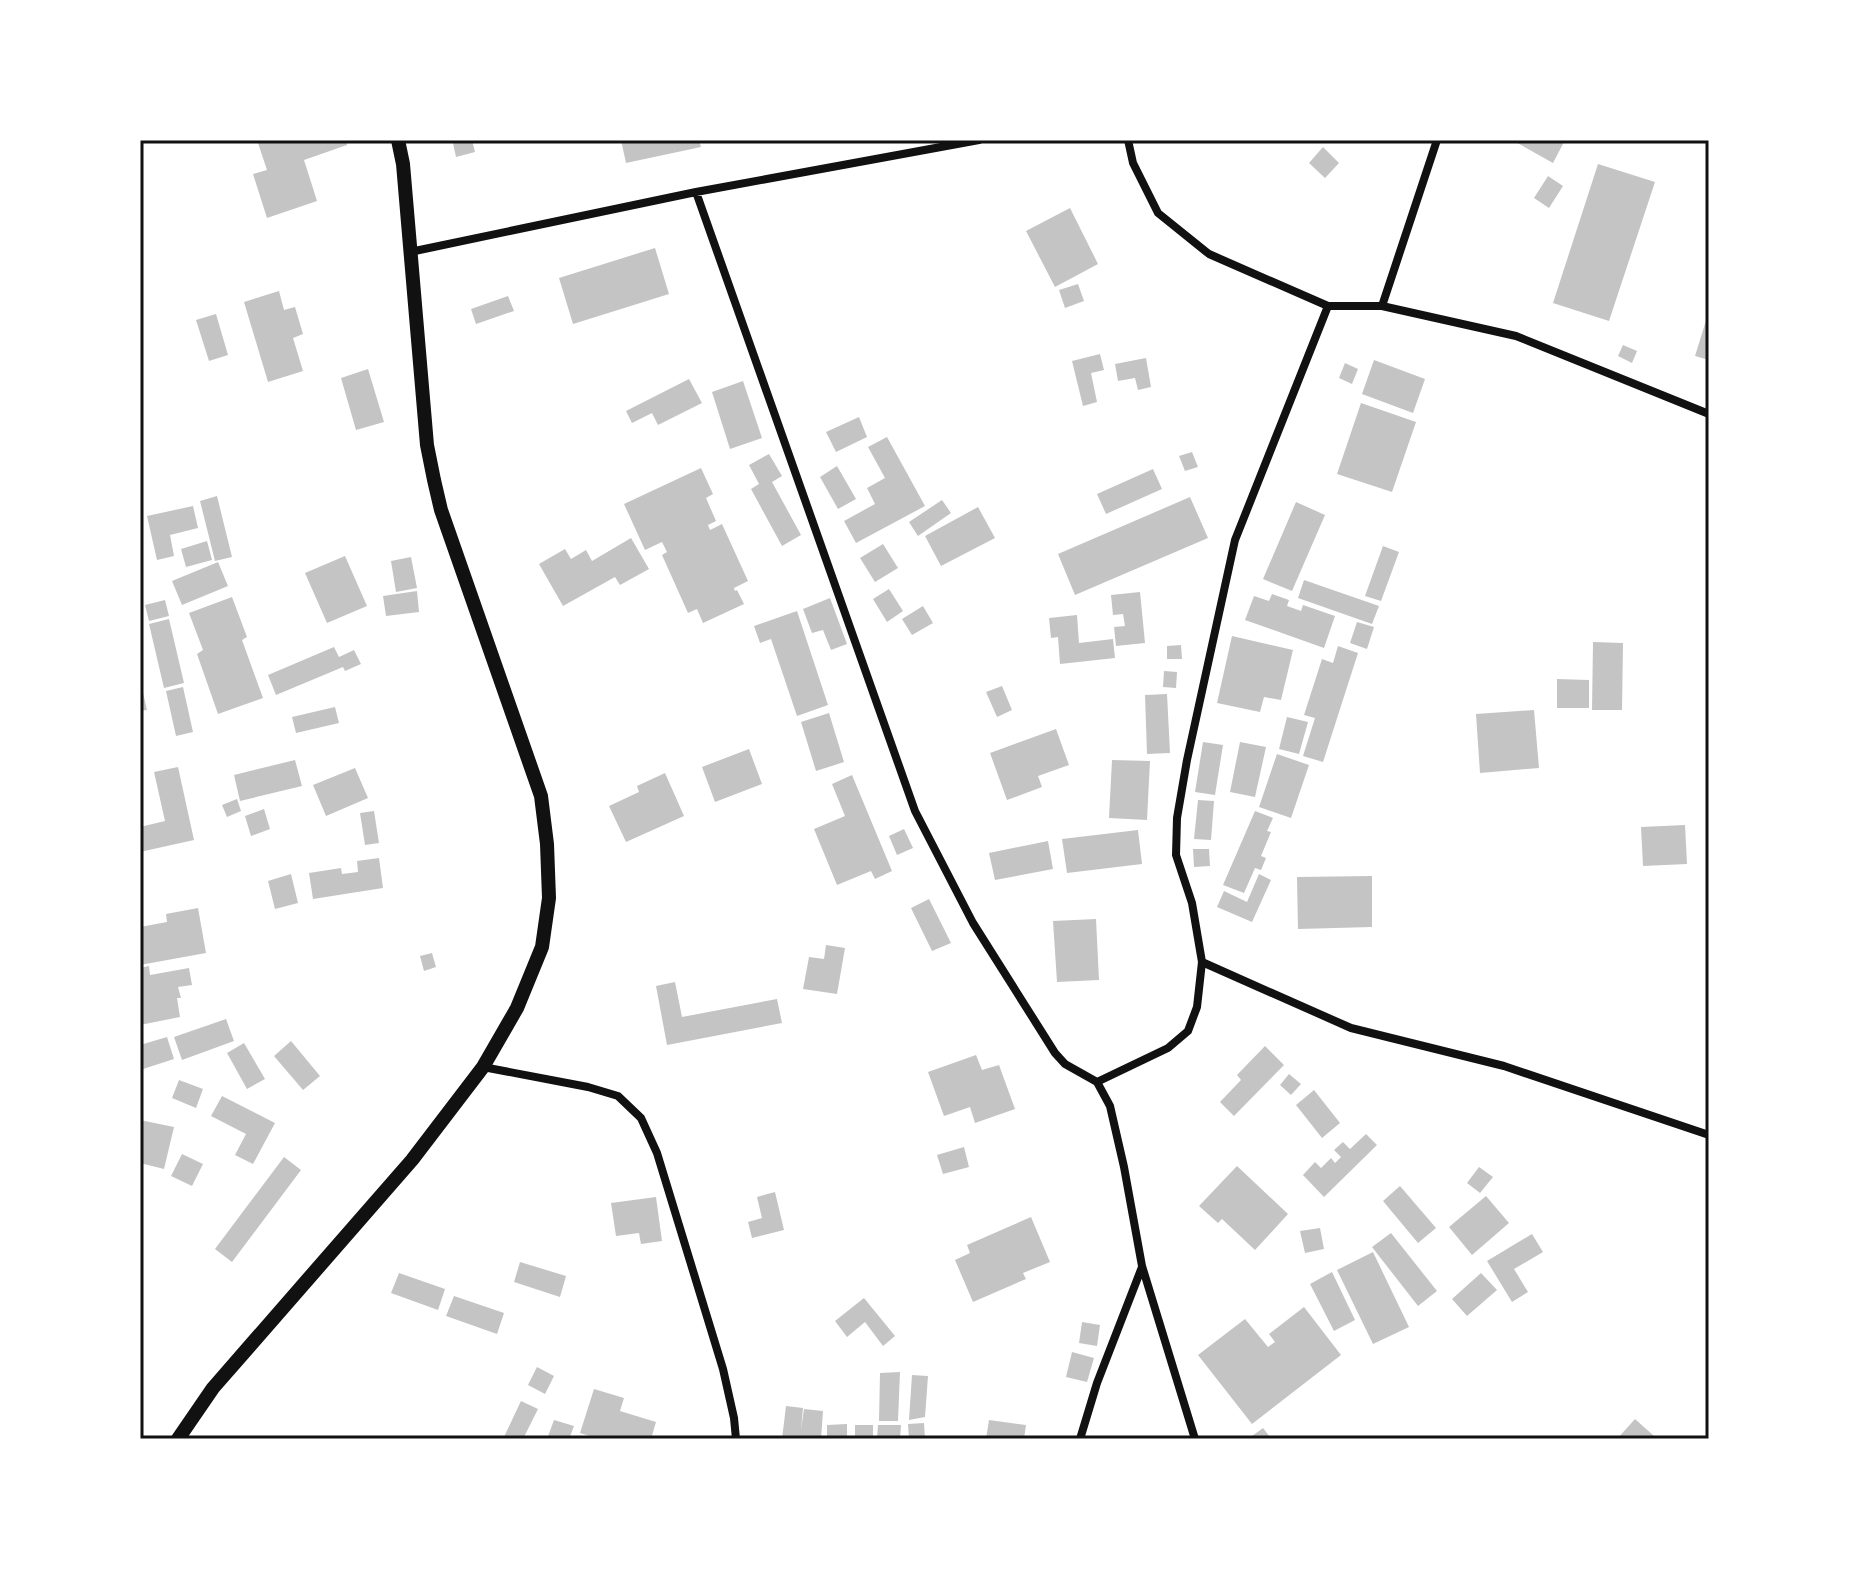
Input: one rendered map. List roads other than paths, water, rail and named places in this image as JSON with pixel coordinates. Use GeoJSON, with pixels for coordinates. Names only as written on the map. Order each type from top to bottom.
{"type":"FeatureCollection","features":[{"type":"Feature","properties":{"kind":"street"},"geometry":{"type":"LineString","coordinates":[[178,1439],[213,1388],[412,1160],[483,1067],[517,1008],[542,947],[549,898],[541,796],[441,510],[434,480],[427,445],[403,164],[398,140]]}},
{"type":"Feature","properties":{"kind":"street"},"geometry":{"type":"LineString","coordinates":[[410,252],[696,192],[979,140]]}},
{"type":"Feature","properties":{"kind":"street"},"geometry":{"type":"LineString","coordinates":[[1128,140],[1133,163],[1158,213],[1209,254],[1328,306],[1382,306],[1516,336],[1709,414]]}},
{"type":"Feature","properties":{"kind":"street"},"geometry":{"type":"LineString","coordinates":[[1382,306],[1437,140]]}},
{"type":"Feature","properties":{"kind":"street"},"geometry":{"type":"LineString","coordinates":[[696,192],[915,811],[973,923],[1055,1053],[1065,1064],[1097,1082],[1110,1106],[1142,1266],[1195,1439]]}},
{"type":"Feature","properties":{"kind":"street"},"geometry":{"type":"LineString","coordinates":[[1097,1082],[1168,1048],[1188,1031],[1197,1007],[1202,962],[1192,903],[1176,855],[1177,818],[1187,760],[1235,540],[1328,306]]}},
{"type":"Feature","properties":{"kind":"street"},"geometry":{"type":"LineString","coordinates":[[1202,962],[1351,1028],[1504,1066],[1709,1135]]}},
{"type":"Feature","properties":{"kind":"street"},"geometry":{"type":"LineString","coordinates":[[483,1067],[588,1087],[618,1096],[641,1118],[657,1153],[723,1369],[736,1439]]}},
{"type":"Feature","properties":{"kind":"street"},"geometry":{"type":"LineString","coordinates":[[1080,1439],[1097,1383],[1142,1266]]}}]}
